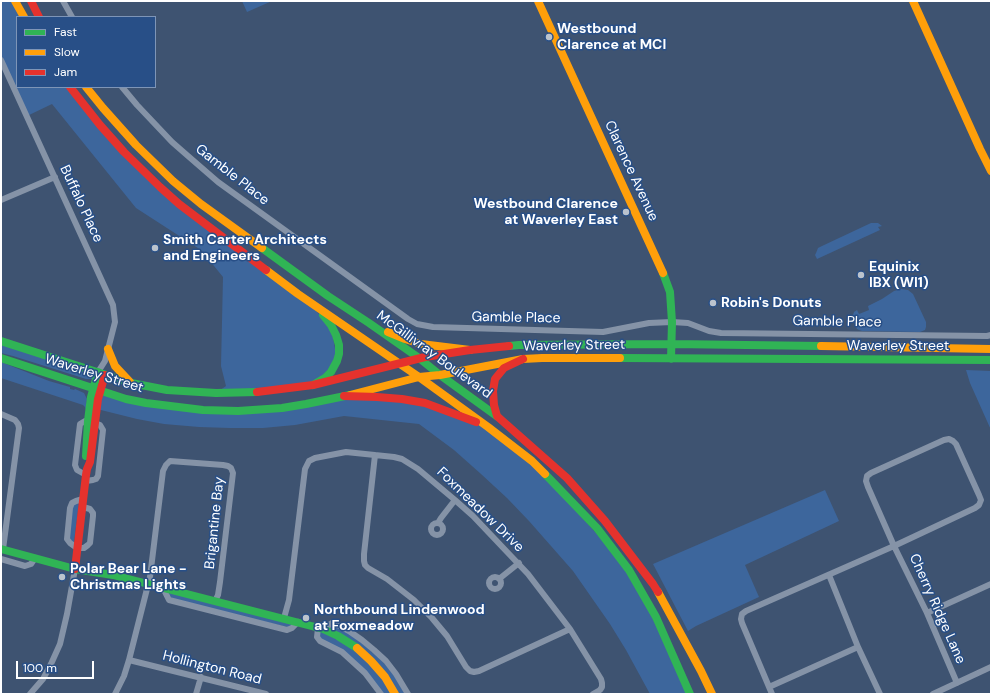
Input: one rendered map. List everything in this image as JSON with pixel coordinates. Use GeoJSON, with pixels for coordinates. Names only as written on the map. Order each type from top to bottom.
{"type":"FeatureCollection","features":[{"type":"Feature","properties":{"kind":"main road"},"geometry":{"type":"LineString","coordinates":[[15,1],[23,16]]}},
{"type":"Feature","properties":{"kind":"main road"},"geometry":{"type":"LineString","coordinates":[[30,1],[39,16]]}},
{"type":"Feature","properties":{"kind":"main road","name":"Clarence Avenue"},"geometry":{"type":"LineString","coordinates":[[538,1],[670,292],[672,322],[671,359]]}},
{"type":"Feature","properties":{"kind":"main road"},"geometry":{"type":"LineString","coordinates":[[914,1],[991,171]]}},
{"type":"Feature","properties":{"kind":"main road","name":"McGillivray Boulevard"},"geometry":{"type":"LineString","coordinates":[[71,88],[124,152],[179,204],[298,294],[399,364],[420,376],[532,462],[597,528],[629,570],[656,617],[690,694]]}},
{"type":"Feature","properties":{"kind":"main road","name":"McGillivray Boulevard"},"geometry":{"type":"LineString","coordinates":[[87,88],[136,146],[173,181],[201,204],[328,296],[419,358],[497,416],[567,478],[605,521],[653,584],[702,671],[712,694]]}},
{"type":"Feature","properties":{"kind":"main road"},"geometry":{"type":"LineString","coordinates":[[298,294],[326,318],[336,335],[339,345],[339,354],[333,369],[325,378],[313,385]]}},
{"type":"Feature","properties":{"kind":"main road"},"geometry":{"type":"LineString","coordinates":[[369,323],[404,339],[421,344],[470,350]]}},
{"type":"Feature","properties":{"kind":"main road","name":"Waverley Street"},"geometry":{"type":"LineString","coordinates":[[1,341],[131,383],[167,390],[216,393],[258,392],[313,385],[419,358],[470,350],[519,345],[672,344],[991,349]]}},
{"type":"Feature","properties":{"kind":"main road"},"geometry":{"type":"LineString","coordinates":[[108,349],[115,366],[131,383]]}},
{"type":"Feature","properties":{"kind":"main road","name":"Waverley Street"},"geometry":{"type":"LineString","coordinates":[[1,358],[126,399],[204,410],[238,411],[282,408],[306,404],[344,396],[420,376],[440,375],[523,359],[991,360]]}},
{"type":"Feature","properties":{"kind":"main road"},"geometry":{"type":"LineString","coordinates":[[497,416],[494,405],[493,391],[496,379],[504,368],[523,359]]}},
{"type":"Feature","properties":{"kind":"main road"},"geometry":{"type":"LineString","coordinates":[[75,569],[86,475],[90,462],[92,422],[98,399],[97,390],[101,374]]}},
{"type":"Feature","properties":{"kind":"main road"},"geometry":{"type":"LineString","coordinates":[[344,396],[402,398],[425,403],[488,427]]}},
{"type":"Feature","properties":{"kind":"main road"},"geometry":{"type":"LineString","coordinates":[[2,549],[75,569],[113,575],[321,628],[356,647],[385,677],[395,694]]}},
{"type":"Feature","properties":{"kind":"street"},"geometry":{"type":"LineString","coordinates":[[63,1],[71,16]]}},
{"type":"Feature","properties":{"kind":"street","name":"Buffalo Place"},"geometry":{"type":"LineString","coordinates":[[1,60],[113,305],[116,322],[101,374]]}},
{"type":"Feature","properties":{"kind":"street","name":"Gamble Place"},"geometry":{"type":"LineString","coordinates":[[123,88],[172,142],[218,182],[417,324],[433,327],[603,332],[649,322],[672,322],[688,323],[709,331],[721,333],[991,335]]}},
{"type":"Feature","properties":{"kind":"street"},"geometry":{"type":"LineString","coordinates":[[1,200],[55,176]]}},
{"type":"Feature","properties":{"kind":"street"},"geometry":{"type":"LineString","coordinates":[[1,414],[15,420],[19,428],[2,549]]}},
{"type":"Feature","properties":{"kind":"street"},"geometry":{"type":"LineString","coordinates":[[85,421],[92,422],[100,425],[103,430],[98,476],[93,480],[77,470],[76,465],[80,424],[85,421]]}},
{"type":"Feature","properties":{"kind":"street","name":"Cherry Ridge Lane"},"geometry":{"type":"LineString","coordinates":[[894,546],[979,505],[979,495],[956,444],[953,441],[949,439],[944,440],[871,473],[866,481],[894,546],[927,613],[957,683]]}},
{"type":"Feature","properties":{"kind":"street","name":"Foxmeadow Drive"},"geometry":{"type":"LineString","coordinates":[[284,618],[289,600],[305,469],[309,461],[315,458],[346,452],[394,457],[410,463],[455,500],[473,516],[528,574],[570,630],[601,679],[602,687],[593,694]]}},
{"type":"Feature","properties":{"kind":"street"},"geometry":{"type":"LineString","coordinates":[[375,455],[364,554],[365,565],[387,579],[414,600],[432,618],[447,636],[470,671],[479,671],[570,630]]}},
{"type":"Feature","properties":{"kind":"street","name":"Brigantine Bay"},"geometry":{"type":"LineString","coordinates":[[148,584],[163,470],[166,465],[170,461],[175,461],[228,466],[231,468],[233,473],[233,480],[220,582],[215,601]]}},
{"type":"Feature","properties":{"kind":"street"},"geometry":{"type":"LineString","coordinates":[[438,523],[440,518],[455,500]]}},
{"type":"Feature","properties":{"kind":"street"},"geometry":{"type":"LineString","coordinates":[[76,501],[83,503],[93,513],[90,543],[84,548],[77,548],[67,539],[69,515],[72,502],[76,501]]}},
{"type":"Feature","properties":{"kind":"street"},"geometry":{"type":"LineString","coordinates":[[772,694],[740,619],[742,614],[894,546]]}},
{"type":"Feature","properties":{"kind":"street"},"geometry":{"type":"LineString","coordinates":[[1,559],[24,566],[31,564],[35,558]]}},
{"type":"Feature","properties":{"kind":"street"},"geometry":{"type":"LineString","coordinates":[[499,579],[518,563]]}},
{"type":"Feature","properties":{"kind":"street"},"geometry":{"type":"LineString","coordinates":[[30,694],[43,679],[52,664],[60,644],[75,569]]}},
{"type":"Feature","properties":{"kind":"street"},"geometry":{"type":"LineString","coordinates":[[829,575],[858,646],[880,694]]}},
{"type":"Feature","properties":{"kind":"street"},"geometry":{"type":"LineString","coordinates":[[116,694],[129,660],[148,584]]}},
{"type":"Feature","properties":{"kind":"street"},"geometry":{"type":"LineString","coordinates":[[927,613],[991,584]]}},
{"type":"Feature","properties":{"kind":"street"},"geometry":{"type":"LineString","coordinates":[[163,588],[169,600],[287,630],[292,628],[298,622]]}},
{"type":"Feature","properties":{"kind":"street"},"geometry":{"type":"LineString","coordinates":[[381,694],[365,673],[342,652],[317,637],[321,628],[332,623],[336,624],[362,640],[386,661],[408,694]]}},
{"type":"Feature","properties":{"kind":"street"},"geometry":{"type":"LineString","coordinates":[[769,687],[858,646]]}},
{"type":"Feature","properties":{"kind":"street","name":"Hollington Road"},"geometry":{"type":"LineString","coordinates":[[129,660],[266,694]]}},
{"type":"Feature","properties":{"kind":"street"},"geometry":{"type":"LineString","coordinates":[[933,694],[991,667]]}},
{"type":"Feature","properties":{"kind":"street"},"geometry":{"type":"LineString","coordinates":[[196,694],[201,678]]}},
{"type":"Feature","properties":{"kind":"shaded area"},"geometry":{"type":"Polygon","coordinates":[[[1,1],[15,1],[23,16],[16,16],[16,88],[71,88],[141,169],[298,294],[331,325],[337,361],[313,385],[216,393],[226,386],[221,366],[223,277],[201,250],[136,208],[52,104],[27,116],[1,60],[1,1]]]}},
{"type":"Feature","properties":{"kind":"shaded area"},"geometry":{"type":"Polygon","coordinates":[[[242,1],[272,1],[247,12],[242,1]]]}},
{"type":"Feature","properties":{"kind":"shaded area"},"geometry":{"type":"Polygon","coordinates":[[[871,223],[878,223],[882,226],[878,227],[880,230],[817,259],[815,255],[818,248],[871,223]]]}},
{"type":"Feature","properties":{"kind":"shaded area"},"geometry":{"type":"Polygon","coordinates":[[[901,289],[908,290],[913,294],[926,322],[925,330],[920,332],[862,331],[857,329],[852,318],[854,312],[857,310],[859,314],[869,310],[868,306],[894,291],[901,289]]]}},
{"type":"Feature","properties":{"kind":"shaded area"},"geometry":{"type":"Polygon","coordinates":[[[1,344],[94,376],[92,379],[86,379],[1,353],[1,344]]]}},
{"type":"Feature","properties":{"kind":"shaded area"},"geometry":{"type":"Polygon","coordinates":[[[1,362],[84,393],[87,399],[86,410],[83,405],[1,378],[1,362]]]}},
{"type":"Feature","properties":{"kind":"shaded area"},"geometry":{"type":"Polygon","coordinates":[[[966,370],[991,371],[991,430],[970,383],[966,370]]]}},
{"type":"Feature","properties":{"kind":"shaded area"},"geometry":{"type":"Polygon","coordinates":[[[98,390],[126,399],[238,411],[344,396],[402,399],[488,427],[532,461],[629,570],[690,694],[650,694],[610,624],[573,571],[507,498],[454,450],[419,424],[344,416],[295,425],[263,428],[199,427],[164,424],[97,409],[98,390]]]}},
{"type":"Feature","properties":{"kind":"shaded area"},"geometry":{"type":"Polygon","coordinates":[[[825,490],[839,521],[745,565],[759,597],[688,631],[653,564],[825,490]]]}},
{"type":"Feature","properties":{"kind":"shaded area"},"geometry":{"type":"Polygon","coordinates":[[[79,503],[74,542],[72,542],[69,536],[72,507],[74,504],[79,503]]]}},
{"type":"Feature","properties":{"kind":"shaded area"},"geometry":{"type":"Polygon","coordinates":[[[163,588],[298,622],[292,628],[169,600],[163,588]]]}},
{"type":"Feature","properties":{"kind":"shaded area"},"geometry":{"type":"Polygon","coordinates":[[[334,626],[355,637],[382,661],[393,674],[405,694],[381,694],[342,652],[320,641],[318,628],[334,626]]]}},
{"type":"Feature","properties":{"kind":"traffic: fast"},"geometry":{"type":"LineString","coordinates":[[262,248],[328,296],[419,358],[498,417]]}},
{"type":"Feature","properties":{"kind":"traffic: fast"},"geometry":{"type":"LineString","coordinates":[[663,273],[670,292],[672,322],[671,359]]}},
{"type":"Feature","properties":{"kind":"traffic: fast"},"geometry":{"type":"LineString","coordinates":[[313,385],[325,378],[331,372],[339,354],[339,345],[336,335],[331,325],[323,315]]}},
{"type":"Feature","properties":{"kind":"traffic: fast"},"geometry":{"type":"LineString","coordinates":[[1,341],[131,383],[167,390],[216,393],[257,392]]}},
{"type":"Feature","properties":{"kind":"traffic: fast"},"geometry":{"type":"LineString","coordinates":[[509,346],[672,344],[821,346]]}},
{"type":"Feature","properties":{"kind":"traffic: fast"},"geometry":{"type":"LineString","coordinates":[[1,358],[126,399],[203,410],[238,411],[282,408],[350,395]]}},
{"type":"Feature","properties":{"kind":"traffic: fast"},"geometry":{"type":"LineString","coordinates":[[620,358],[991,360]]}},
{"type":"Feature","properties":{"kind":"traffic: fast"},"geometry":{"type":"LineString","coordinates":[[86,456],[91,397],[98,372]]}},
{"type":"Feature","properties":{"kind":"traffic: fast"},"geometry":{"type":"LineString","coordinates":[[545,474],[597,528],[629,570],[656,617],[690,694]]}},
{"type":"Feature","properties":{"kind":"traffic: fast"},"geometry":{"type":"LineString","coordinates":[[1,549],[75,569],[113,575],[323,629],[338,636],[357,648]]}},
{"type":"Feature","properties":{"kind":"traffic: slow"},"geometry":{"type":"LineString","coordinates":[[15,1],[23,16]]}},
{"type":"Feature","properties":{"kind":"traffic: slow"},"geometry":{"type":"LineString","coordinates":[[538,1],[663,273]]}},
{"type":"Feature","properties":{"kind":"traffic: slow"},"geometry":{"type":"LineString","coordinates":[[913,1],[991,171]]}},
{"type":"Feature","properties":{"kind":"traffic: slow"},"geometry":{"type":"LineString","coordinates":[[87,88],[136,145],[173,181],[201,204],[262,248]]}},
{"type":"Feature","properties":{"kind":"traffic: slow"},"geometry":{"type":"LineString","coordinates":[[266,270],[488,427],[532,461],[545,474]]}},
{"type":"Feature","properties":{"kind":"traffic: slow"},"geometry":{"type":"LineString","coordinates":[[388,332],[421,344],[470,350]]}},
{"type":"Feature","properties":{"kind":"traffic: slow"},"geometry":{"type":"LineString","coordinates":[[821,346],[991,349]]}},
{"type":"Feature","properties":{"kind":"traffic: slow"},"geometry":{"type":"LineString","coordinates":[[108,349],[115,366],[130,382]]}},
{"type":"Feature","properties":{"kind":"traffic: slow"},"geometry":{"type":"LineString","coordinates":[[350,395],[419,377],[440,375],[523,359],[620,358]]}},
{"type":"Feature","properties":{"kind":"traffic: slow"},"geometry":{"type":"LineString","coordinates":[[658,592],[712,694]]}},
{"type":"Feature","properties":{"kind":"traffic: slow"},"geometry":{"type":"LineString","coordinates":[[357,648],[385,677],[395,694]]}},
{"type":"Feature","properties":{"kind":"traffic: jam"},"geometry":{"type":"LineString","coordinates":[[31,1],[38,16]]}},
{"type":"Feature","properties":{"kind":"traffic: jam"},"geometry":{"type":"LineString","coordinates":[[71,88],[124,152],[160,187],[179,204],[266,270]]}},
{"type":"Feature","properties":{"kind":"traffic: jam"},"geometry":{"type":"LineString","coordinates":[[257,392],[313,385],[425,357],[509,346]]}},
{"type":"Feature","properties":{"kind":"traffic: jam"},"geometry":{"type":"LineString","coordinates":[[497,416],[494,405],[493,391],[495,379],[504,368],[523,359]]}},
{"type":"Feature","properties":{"kind":"traffic: jam"},"geometry":{"type":"LineString","coordinates":[[75,569],[86,475],[90,462],[98,399],[105,375]]}},
{"type":"Feature","properties":{"kind":"traffic: jam"},"geometry":{"type":"LineString","coordinates":[[344,396],[402,399],[425,403],[476,422]]}},
{"type":"Feature","properties":{"kind":"traffic: jam"},"geometry":{"type":"LineString","coordinates":[[498,417],[567,478],[605,521],[658,592]]}},
{"type":"Feature","properties":{"kind":"place","name":"Westbound Clarence at MCI"},"geometry":{"type":"Point","coordinates":[549,37]}},
{"type":"Feature","properties":{"kind":"place","name":"Westbound Clarence at Waverley East"},"geometry":{"type":"Point","coordinates":[626,212]}},
{"type":"Feature","properties":{"kind":"place","name":"Smith Carter Architects and Engineers"},"geometry":{"type":"Point","coordinates":[155,248]}},
{"type":"Feature","properties":{"kind":"place","name":"Equinix IBX (WI1)"},"geometry":{"type":"Point","coordinates":[861,275]}},
{"type":"Feature","properties":{"kind":"place","name":"Robin's Donuts"},"geometry":{"type":"Point","coordinates":[713,303]}},
{"type":"Feature","properties":{"kind":"place","name":"Polar Bear Lane - Christmas Lights"},"geometry":{"type":"Point","coordinates":[62,577]}},
{"type":"Feature","properties":{"kind":"place","name":"Northbound Lindenwood at Foxmeadow"},"geometry":{"type":"Point","coordinates":[306,618]}}]}
